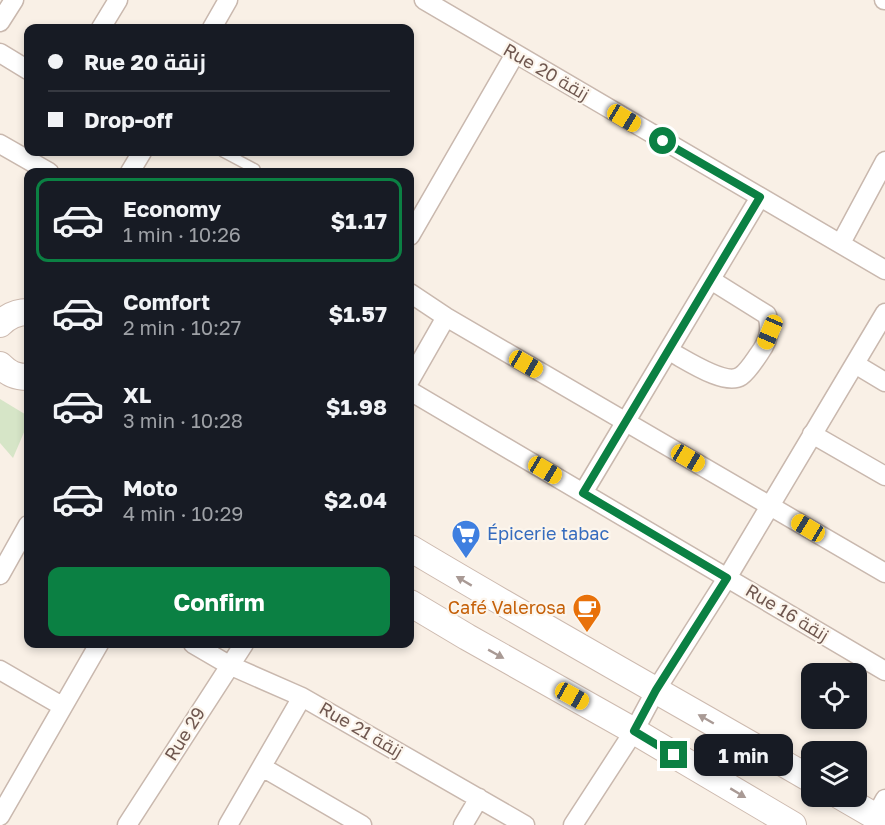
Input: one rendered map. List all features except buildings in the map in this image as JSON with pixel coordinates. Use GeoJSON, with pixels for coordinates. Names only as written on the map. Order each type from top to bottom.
{"type":"FeatureCollection","features":[{"type":"Feature","properties":{"kind":"street"},"geometry":{"type":"LineString","coordinates":[[0,22],[14,0]]}},
{"type":"Feature","properties":{"kind":"street"},"geometry":{"type":"LineString","coordinates":[[103,24],[118,0]]}},
{"type":"Feature","properties":{"kind":"street"},"geometry":{"type":"LineString","coordinates":[[214,24],[228,0]]}},
{"type":"Feature","properties":{"kind":"street","name":"Rue 20 زنقة"},"geometry":{"type":"LineString","coordinates":[[424,0],[885,270]]}},
{"type":"Feature","properties":{"kind":"street"},"geometry":{"type":"LineString","coordinates":[[0,53],[24,68]]}},
{"type":"Feature","properties":{"kind":"street"},"geometry":{"type":"LineString","coordinates":[[414,229],[515,54]]}},
{"type":"Feature","properties":{"kind":"street"},"geometry":{"type":"LineString","coordinates":[[0,144],[42,168]]}},
{"type":"Feature","properties":{"kind":"street"},"geometry":{"type":"LineString","coordinates":[[842,243],[885,161]]}},
{"type":"Feature","properties":{"kind":"street"},"geometry":{"type":"LineString","coordinates":[[583,493],[760,197]]}},
{"type":"Feature","properties":{"kind":"street"},"geometry":{"type":"LineString","coordinates":[[669,351],[720,377],[735,379],[743,375],[763,349],[770,332],[767,315],[711,280]]}},
{"type":"Feature","properties":{"kind":"street"},"geometry":{"type":"LineString","coordinates":[[414,296],[446,317],[885,573]]}},
{"type":"Feature","properties":{"kind":"street"},"geometry":{"type":"LineString","coordinates":[[573,825],[634,731],[656,690],[727,578],[885,313]]}},
{"type":"Feature","properties":{"kind":"street"},"geometry":{"type":"LineString","coordinates":[[414,373],[446,317]]}},
{"type":"Feature","properties":{"kind":"street"},"geometry":{"type":"LineString","coordinates":[[855,364],[885,382]]}},
{"type":"Feature","properties":{"kind":"street"},"geometry":{"type":"LineString","coordinates":[[0,365],[9,373],[24,377]]}},
{"type":"Feature","properties":{"kind":"street","name":"Rue 16 زنقة"},"geometry":{"type":"LineString","coordinates":[[414,393],[885,671]]}},
{"type":"Feature","properties":{"kind":"street"},"geometry":{"type":"LineString","coordinates":[[812,434],[885,476]]}},
{"type":"Feature","properties":{"kind":"street"},"geometry":{"type":"LineString","coordinates":[[0,575],[24,532]]}},
{"type":"Feature","properties":{"kind":"street"},"geometry":{"type":"LineString","coordinates":[[414,550],[552,633],[801,774]]}},
{"type":"Feature","properties":{"kind":"street"},"geometry":{"type":"LineString","coordinates":[[414,605],[793,825]]}},
{"type":"Feature","properties":{"kind":"street"},"geometry":{"type":"LineString","coordinates":[[0,816],[97,648]]}},
{"type":"Feature","properties":{"kind":"street","name":"Rue 21 زنقة"},"geometry":{"type":"LineString","coordinates":[[200,648],[229,665],[302,697],[525,825]]}},
{"type":"Feature","properties":{"kind":"street","name":"Rue 29"},"geometry":{"type":"LineString","coordinates":[[127,825],[241,648]]}},
{"type":"Feature","properties":{"kind":"street"},"geometry":{"type":"LineString","coordinates":[[0,670],[62,706]]}},
{"type":"Feature","properties":{"kind":"street"},"geometry":{"type":"LineString","coordinates":[[228,825],[302,697]]}},
{"type":"Feature","properties":{"kind":"street"},"geometry":{"type":"LineString","coordinates":[[262,767],[362,825]]}},
{"type":"Feature","properties":{"kind":"street"},"geometry":{"type":"LineString","coordinates":[[463,825],[479,798]]}},
{"type":"Feature","properties":{"kind":"street"},"geometry":{"type":"LineString","coordinates":[[867,807],[882,813]]}},
{"type":"Feature","properties":{"kind":"lane"},"geometry":{"type":"LineString","coordinates":[[231,156],[253,168]]}},
{"type":"Feature","properties":{"kind":"green space"},"geometry":{"type":"Polygon","coordinates":[[[0,399],[24,414],[24,432],[13,458],[0,443],[0,399]]]}},
{"type":"Feature","properties":{"kind":"place","name":"Épicerie tabac"},"geometry":{"type":"Point","coordinates":[466,560]}},
{"type":"Feature","properties":{"kind":"place","name":"Café Valerosa"},"geometry":{"type":"Point","coordinates":[587,634]}},
{"type":"Feature","properties":{"kind":"route"},"geometry":{"type":"LineString","coordinates":[[663,141],[760,197],[583,493],[727,578],[656,690],[634,731],[674,755]]}}]}
